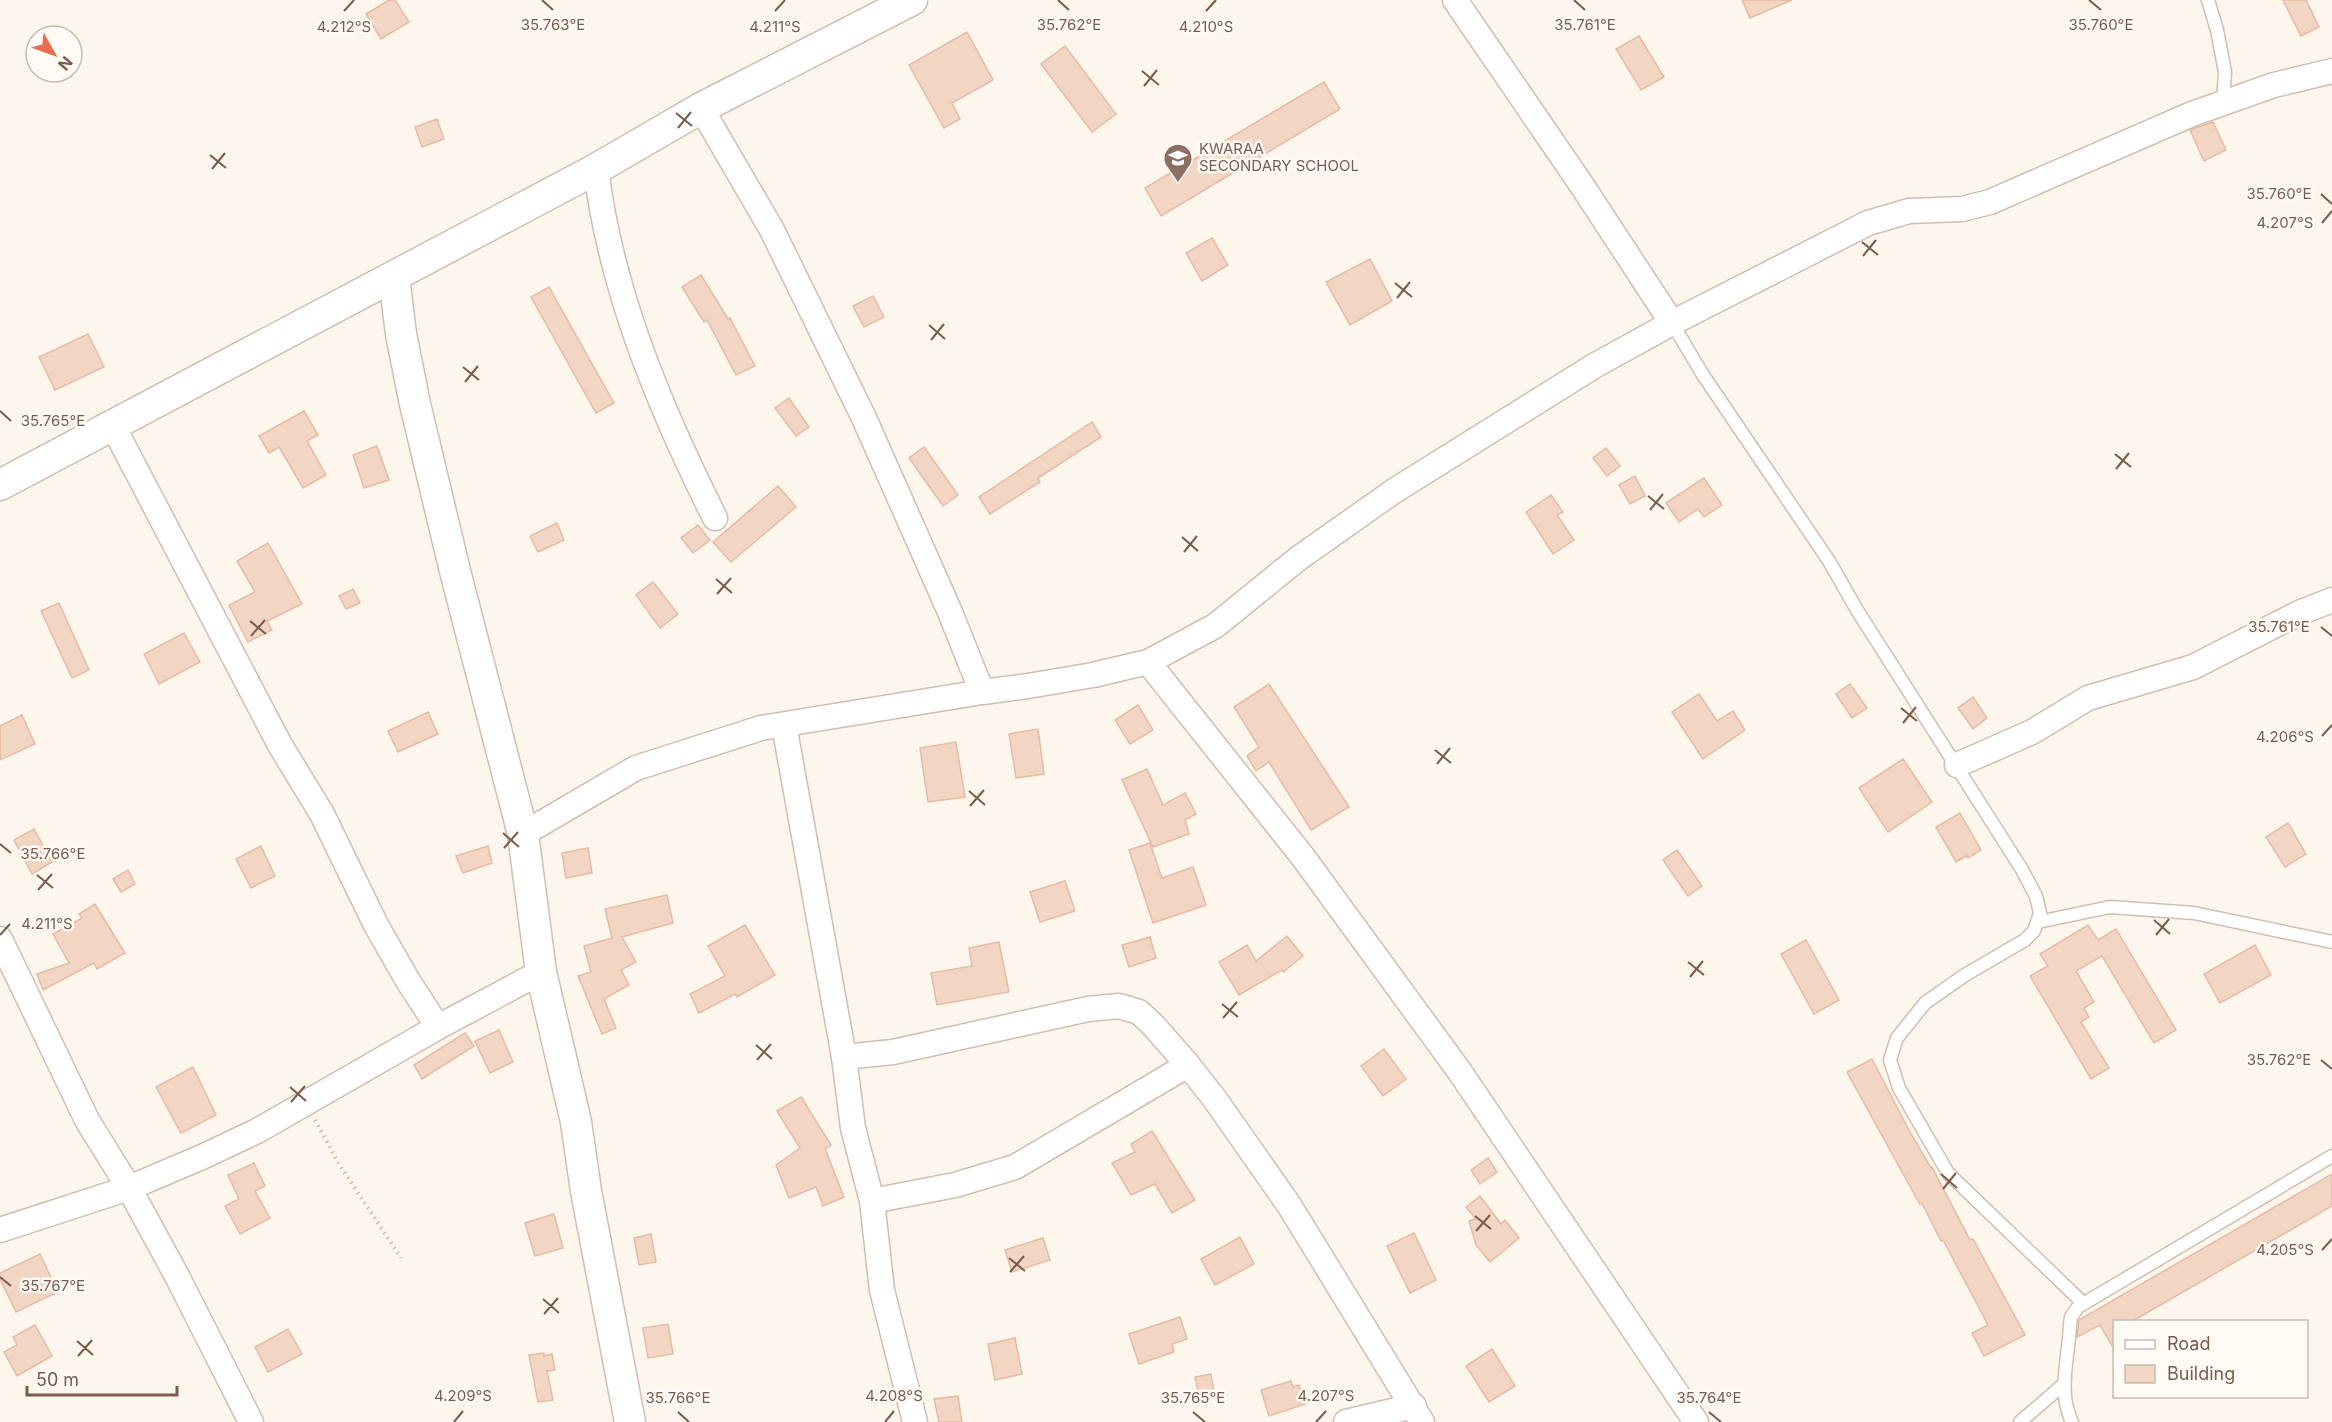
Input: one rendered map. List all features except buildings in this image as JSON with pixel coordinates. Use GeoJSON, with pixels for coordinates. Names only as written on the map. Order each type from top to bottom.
{"type":"FeatureCollection","features":[{"type":"Feature","properties":{"kind":"street"},"geometry":{"type":"LineString","coordinates":[[0,485],[596,169],[701,108],[912,0]]}},
{"type":"Feature","properties":{"kind":"street"},"geometry":{"type":"LineString","coordinates":[[1455,0],[1581,184],[1672,323]]}},
{"type":"Feature","properties":{"kind":"street"},"geometry":{"type":"LineString","coordinates":[[523,834],[636,768],[761,728],[1082,677],[1148,662],[1215,626],[1299,558],[1394,491],[1594,366],[1672,323],[1868,223],[1909,211],[1962,209],[1990,202],[2100,153],[2223,103],[2274,85],[2332,71]]}},
{"type":"Feature","properties":{"kind":"street"},"geometry":{"type":"LineString","coordinates":[[701,108],[772,230],[864,418],[950,612],[981,692]]}},
{"type":"Feature","properties":{"kind":"street"},"geometry":{"type":"LineString","coordinates":[[596,169],[601,206],[633,328],[675,437],[715,518]]}},
{"type":"Feature","properties":{"kind":"street"},"geometry":{"type":"LineString","coordinates":[[394,277],[401,334],[415,404],[455,571],[523,834],[541,972],[576,1122],[599,1260],[630,1422]]}},
{"type":"Feature","properties":{"kind":"street"},"geometry":{"type":"LineString","coordinates":[[113,426],[280,745],[322,814],[376,926],[438,1027]]}},
{"type":"Feature","properties":{"kind":"street"},"geometry":{"type":"LineString","coordinates":[[1958,765],[2032,732],[2088,698],[2193,668],[2299,613],[2332,600]]}},
{"type":"Feature","properties":{"kind":"street"},"geometry":{"type":"LineString","coordinates":[[1148,662],[1303,857],[1461,1072],[1696,1422]]}},
{"type":"Feature","properties":{"kind":"street"},"geometry":{"type":"LineString","coordinates":[[784,725],[844,1057],[853,1128],[872,1201],[882,1290],[915,1422]]}},
{"type":"Feature","properties":{"kind":"street"},"geometry":{"type":"LineString","coordinates":[[0,939],[87,1120],[129,1188],[178,1278],[251,1422]]}},
{"type":"Feature","properties":{"kind":"street"},"geometry":{"type":"LineString","coordinates":[[0,1230],[129,1188],[202,1157],[305,1104],[438,1027],[541,972]]}},
{"type":"Feature","properties":{"kind":"street"},"geometry":{"type":"LineString","coordinates":[[844,1057],[892,1052],[1088,1009],[1119,1006],[1138,1012],[1145,1017],[1214,1098],[1289,1205],[1418,1414],[1346,1422]]}},
{"type":"Feature","properties":{"kind":"street"},"geometry":{"type":"LineString","coordinates":[[872,1201],[965,1183],[1015,1167],[1188,1065]]}},
{"type":"Feature","properties":{"kind":"lane"},"geometry":{"type":"LineString","coordinates":[[2208,0],[2217,30],[2225,72],[2223,103]]}},
{"type":"Feature","properties":{"kind":"lane"},"geometry":{"type":"LineString","coordinates":[[1672,323],[1703,375],[1829,561],[1884,652],[1958,765],[2036,896],[2040,913],[2034,931],[2025,940],[1965,975],[1925,1003],[1897,1038],[1890,1060],[1899,1088],[1948,1173],[2083,1303]]}},
{"type":"Feature","properties":{"kind":"lane"},"geometry":{"type":"LineString","coordinates":[[2038,922],[2110,907],[2194,913],[2332,942]]}},
{"type":"Feature","properties":{"kind":"lane"},"geometry":{"type":"LineString","coordinates":[[2072,1422],[2066,1406],[2064,1384],[2070,1324],[2074,1311],[2083,1303],[2108,1291],[2332,1156]]}},
{"type":"Feature","properties":{"kind":"lane"},"geometry":{"type":"LineString","coordinates":[[2020,1422],[2064,1384]]}},
{"type":"Feature","properties":{"kind":"path"},"geometry":{"type":"LineString","coordinates":[[305,1104],[339,1164],[402,1258]]}},
{"type":"Feature","properties":{"kind":"place","name":"KWARAA SECONDARY SCHOOL"},"geometry":{"type":"Point","coordinates":[1178,184]}}]}
